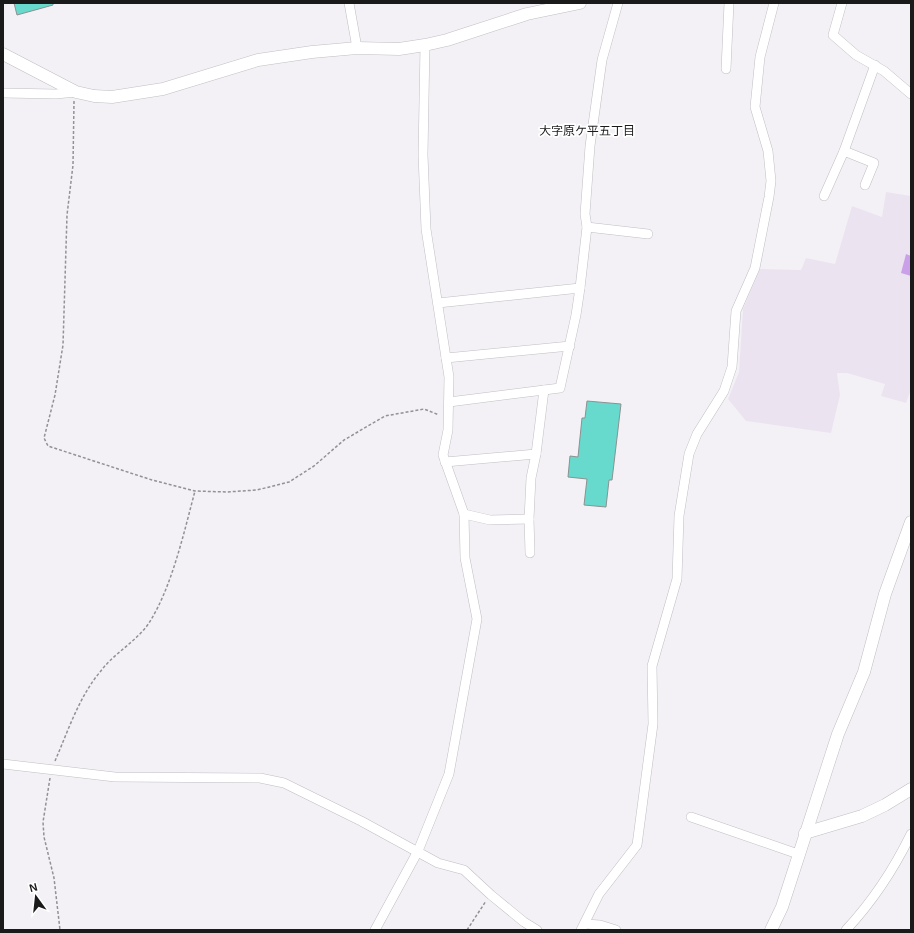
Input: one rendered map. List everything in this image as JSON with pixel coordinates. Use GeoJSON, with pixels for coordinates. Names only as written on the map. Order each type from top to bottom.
{"type":"FeatureCollection","features":[{"type":"Feature","properties":{"kind":"street"},"geometry":{"type":"LineString","coordinates":[[349,3],[357,48]]}},
{"type":"Feature","properties":{"kind":"street"},"geometry":{"type":"LineString","coordinates":[[3,54],[76,92],[94,96],[112,97],[143,93],[185,83],[258,60],[357,48],[399,49],[425,45],[447,40],[526,14],[580,3]]}},
{"type":"Feature","properties":{"kind":"street"},"geometry":{"type":"LineString","coordinates":[[449,402],[560,388],[576,316],[580,288],[587,227],[586,214],[590,146],[602,60],[618,3]]}},
{"type":"Feature","properties":{"kind":"street"},"geometry":{"type":"LineString","coordinates":[[726,69],[729,3]]}},
{"type":"Feature","properties":{"kind":"street"},"geometry":{"type":"LineString","coordinates":[[583,927],[599,894],[637,845],[653,724],[652,666],[677,579],[679,516],[689,454],[697,434],[724,391],[732,367],[736,311],[755,268],[769,197],[771,180],[768,151],[755,107],[760,57],[774,3]]}},
{"type":"Feature","properties":{"kind":"street"},"geometry":{"type":"LineString","coordinates":[[842,3],[833,35],[856,55],[884,71],[911,94]]}},
{"type":"Feature","properties":{"kind":"street"},"geometry":{"type":"LineString","coordinates":[[376,930],[418,852],[451,766],[477,619],[466,558],[464,514],[445,462],[444,445],[449,402],[446,358],[426,229],[423,155],[425,45]]}},
{"type":"Feature","properties":{"kind":"street"},"geometry":{"type":"LineString","coordinates":[[824,196],[844,151],[875,65]]}},
{"type":"Feature","properties":{"kind":"street"},"geometry":{"type":"LineString","coordinates":[[3,93],[56,94],[76,92]]}},
{"type":"Feature","properties":{"kind":"street"},"geometry":{"type":"LineString","coordinates":[[844,151],[874,163],[865,185]]}},
{"type":"Feature","properties":{"kind":"street"},"geometry":{"type":"LineString","coordinates":[[587,227],[648,234]]}},
{"type":"Feature","properties":{"kind":"street"},"geometry":{"type":"LineString","coordinates":[[438,303],[580,288]]}},
{"type":"Feature","properties":{"kind":"street"},"geometry":{"type":"LineString","coordinates":[[446,358],[570,346]]}},
{"type":"Feature","properties":{"kind":"street"},"geometry":{"type":"LineString","coordinates":[[530,553],[529,519],[531,478],[536,454],[544,390]]}},
{"type":"Feature","properties":{"kind":"street"},"geometry":{"type":"LineString","coordinates":[[445,462],[536,454]]}},
{"type":"Feature","properties":{"kind":"street"},"geometry":{"type":"LineString","coordinates":[[464,514],[490,520],[529,519]]}},
{"type":"Feature","properties":{"kind":"street"},"geometry":{"type":"LineString","coordinates":[[771,930],[782,907],[838,734],[864,672],[885,594],[911,522]]}},
{"type":"Feature","properties":{"kind":"street"},"geometry":{"type":"LineString","coordinates":[[3,764],[115,777],[253,778],[284,783],[438,863],[464,870],[491,895],[524,922],[537,930]]}},
{"type":"Feature","properties":{"kind":"street"},"geometry":{"type":"LineString","coordinates":[[805,833],[868,814],[911,788]]}},
{"type":"Feature","properties":{"kind":"street"},"geometry":{"type":"LineString","coordinates":[[691,817],[798,854]]}},
{"type":"Feature","properties":{"kind":"street"},"geometry":{"type":"LineString","coordinates":[[846,930],[881,887],[911,834]]}},
{"type":"Feature","properties":{"kind":"street"},"geometry":{"type":"LineString","coordinates":[[583,927],[600,925],[616,930]]}},
{"type":"Feature","properties":{"kind":"path"},"geometry":{"type":"LineString","coordinates":[[76,92],[74,100],[73,165],[67,215],[63,345],[55,396],[44,438],[45,443],[152,480],[195,491],[228,492],[257,490],[289,482],[314,466],[344,440],[385,416],[424,409],[448,419]]}},
{"type":"Feature","properties":{"kind":"path"},"geometry":{"type":"LineString","coordinates":[[60,930],[54,878],[44,837],[43,822],[51,769],[85,693],[98,673],[111,658],[136,639],[149,622],[157,608],[180,546],[195,491]]}},
{"type":"Feature","properties":{"kind":"path"},"geometry":{"type":"LineString","coordinates":[[467,930],[491,895]]}},
{"type":"Feature","properties":{"kind":"shaded area"},"geometry":{"type":"Polygon","coordinates":[[[886,192],[911,196],[911,389],[906,403],[881,396],[885,384],[847,373],[837,373],[840,395],[831,433],[746,421],[728,399],[739,372],[743,309],[760,269],[801,270],[806,258],[835,264],[852,206],[882,217],[886,192]]]}},
{"type":"Feature","properties":{"kind":"shaded area"},"geometry":{"type":"Polygon","coordinates":[[[906,254],[911,256],[911,276],[901,273],[906,254]]]}},
{"type":"Feature","properties":{"kind":"building"},"geometry":{"type":"Polygon","coordinates":[[[14,3],[53,3],[53,5],[17,15],[14,3]]]}},
{"type":"Feature","properties":{"kind":"building"},"geometry":{"type":"Polygon","coordinates":[[[587,401],[621,404],[612,480],[609,480],[606,507],[584,505],[587,479],[568,477],[570,456],[578,457],[582,418],[585,418],[587,401]]]}},
{"type":"Feature","properties":{"kind":"district","name":"大字原ケ平五丁目"},"geometry":{"type":"Point","coordinates":[587,131]}}]}
